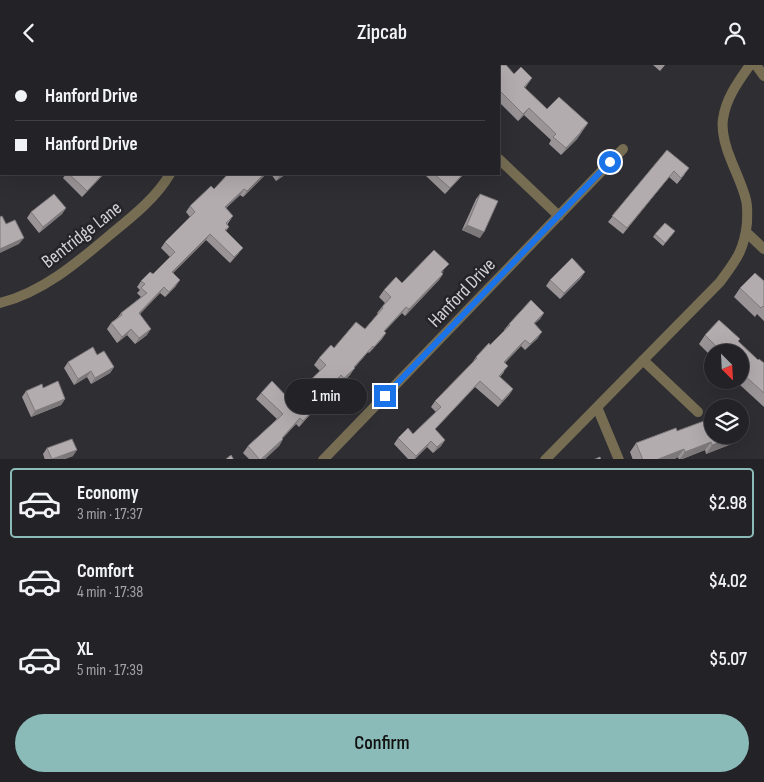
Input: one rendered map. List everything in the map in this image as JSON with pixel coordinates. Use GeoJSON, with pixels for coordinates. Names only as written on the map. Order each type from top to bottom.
{"type":"FeatureCollection","features":[{"type":"Feature","properties":{"kind":"street"},"geometry":{"type":"LineString","coordinates":[[545,459],[720,282],[743,246],[748,212],[746,201],[726,147],[722,121],[729,96],[750,65]]}},
{"type":"Feature","properties":{"kind":"street"},"geometry":{"type":"LineString","coordinates":[[756,65],[764,76]]}},
{"type":"Feature","properties":{"kind":"street","name":"Hanford Drive"},"geometry":{"type":"LineString","coordinates":[[323,459],[623,149]]}},
{"type":"Feature","properties":{"kind":"street"},"geometry":{"type":"LineString","coordinates":[[500,160],[559,216]]}},
{"type":"Feature","properties":{"kind":"street","name":"Bentridge Lane"},"geometry":{"type":"LineString","coordinates":[[0,303],[34,290],[52,280],[76,262],[133,216],[169,175]]}},
{"type":"Feature","properties":{"kind":"street"},"geometry":{"type":"LineString","coordinates":[[746,232],[764,249]]}},
{"type":"Feature","properties":{"kind":"street"},"geometry":{"type":"LineString","coordinates":[[643,360],[698,412]]}},
{"type":"Feature","properties":{"kind":"street"},"geometry":{"type":"LineString","coordinates":[[597,407],[619,459]]}},
{"type":"Feature","properties":{"kind":"building"},"geometry":{"type":"Polygon","coordinates":[[[500,65],[506,65],[514,74],[521,67],[532,78],[524,87],[547,109],[559,97],[588,123],[566,148],[553,137],[556,134],[529,108],[523,114],[500,91],[500,65]]]}},
{"type":"Feature","properties":{"kind":"building"},"geometry":{"type":"Polygon","coordinates":[[[667,150],[689,168],[681,178],[674,171],[627,228],[612,216],[667,150]]]}},
{"type":"Feature","properties":{"kind":"building"},"geometry":{"type":"Polygon","coordinates":[[[70,175],[102,175],[87,191],[70,175]]]}},
{"type":"Feature","properties":{"kind":"building"},"geometry":{"type":"Polygon","coordinates":[[[227,175],[263,175],[247,191],[244,189],[225,207],[233,216],[226,223],[229,227],[225,230],[243,248],[234,257],[210,234],[172,272],[180,280],[169,292],[164,287],[139,313],[151,329],[139,338],[131,329],[122,337],[111,323],[147,293],[141,288],[145,284],[141,281],[150,272],[153,274],[175,252],[165,242],[195,212],[190,206],[211,186],[214,189],[227,175]]]}},
{"type":"Feature","properties":{"kind":"building"},"geometry":{"type":"Polygon","coordinates":[[[435,175],[462,175],[450,188],[435,175]]]}},
{"type":"Feature","properties":{"kind":"building"},"geometry":{"type":"Polygon","coordinates":[[[54,194],[66,208],[43,227],[31,212],[54,194]]]}},
{"type":"Feature","properties":{"kind":"building"},"geometry":{"type":"Polygon","coordinates":[[[480,194],[498,201],[484,232],[467,225],[480,194]]]}},
{"type":"Feature","properties":{"kind":"building"},"geometry":{"type":"Polygon","coordinates":[[[2,216],[6,224],[15,220],[24,238],[0,249],[0,217],[2,216]]]}},
{"type":"Feature","properties":{"kind":"building"},"geometry":{"type":"Polygon","coordinates":[[[665,223],[675,231],[665,243],[655,234],[665,223]]]}},
{"type":"Feature","properties":{"kind":"building"},"geometry":{"type":"Polygon","coordinates":[[[434,250],[449,264],[441,272],[443,274],[409,309],[406,307],[384,331],[386,333],[355,368],[344,378],[341,375],[318,399],[321,402],[303,421],[300,418],[283,439],[259,459],[248,446],[283,414],[261,393],[272,381],[290,400],[326,365],[319,358],[331,345],[334,348],[356,322],[365,329],[391,297],[384,290],[396,277],[402,283],[434,250]]]}},
{"type":"Feature","properties":{"kind":"building"},"geometry":{"type":"Polygon","coordinates":[[[572,258],[585,272],[564,293],[550,280],[572,258]]]}},
{"type":"Feature","properties":{"kind":"building"},"geometry":{"type":"Polygon","coordinates":[[[755,273],[764,281],[764,307],[761,308],[740,288],[755,273]]]}},
{"type":"Feature","properties":{"kind":"building"},"geometry":{"type":"Polygon","coordinates":[[[531,300],[544,313],[534,323],[542,332],[530,344],[525,340],[504,362],[508,366],[499,376],[513,389],[502,401],[480,381],[435,429],[445,440],[437,447],[431,441],[416,456],[398,438],[408,428],[413,434],[441,407],[435,401],[489,343],[490,345],[510,325],[531,300]]]}},
{"type":"Feature","properties":{"kind":"building"},"geometry":{"type":"Polygon","coordinates":[[[719,320],[740,339],[738,341],[741,344],[714,344],[705,335],[719,320]]]}},
{"type":"Feature","properties":{"kind":"building"},"geometry":{"type":"Polygon","coordinates":[[[93,347],[97,355],[104,351],[114,367],[95,378],[91,371],[78,379],[68,362],[93,347]]]}},
{"type":"Feature","properties":{"kind":"building"},"geometry":{"type":"Polygon","coordinates":[[[749,351],[764,363],[764,393],[749,380],[749,351]]]}},
{"type":"Feature","properties":{"kind":"building"},"geometry":{"type":"Polygon","coordinates":[[[58,381],[65,399],[35,411],[26,391],[42,384],[43,388],[58,381]]]}},
{"type":"Feature","properties":{"kind":"building"},"geometry":{"type":"Polygon","coordinates":[[[704,421],[704,444],[706,444],[685,452],[684,449],[659,459],[643,459],[636,443],[676,428],[677,431],[704,421]]]}},
{"type":"Feature","properties":{"kind":"building"},"geometry":{"type":"Polygon","coordinates":[[[72,439],[77,450],[52,459],[47,448],[72,439]]]}},
{"type":"Feature","properties":{"kind":"route"},"geometry":{"type":"LineString","coordinates":[[385,396],[610,162]]}}]}
